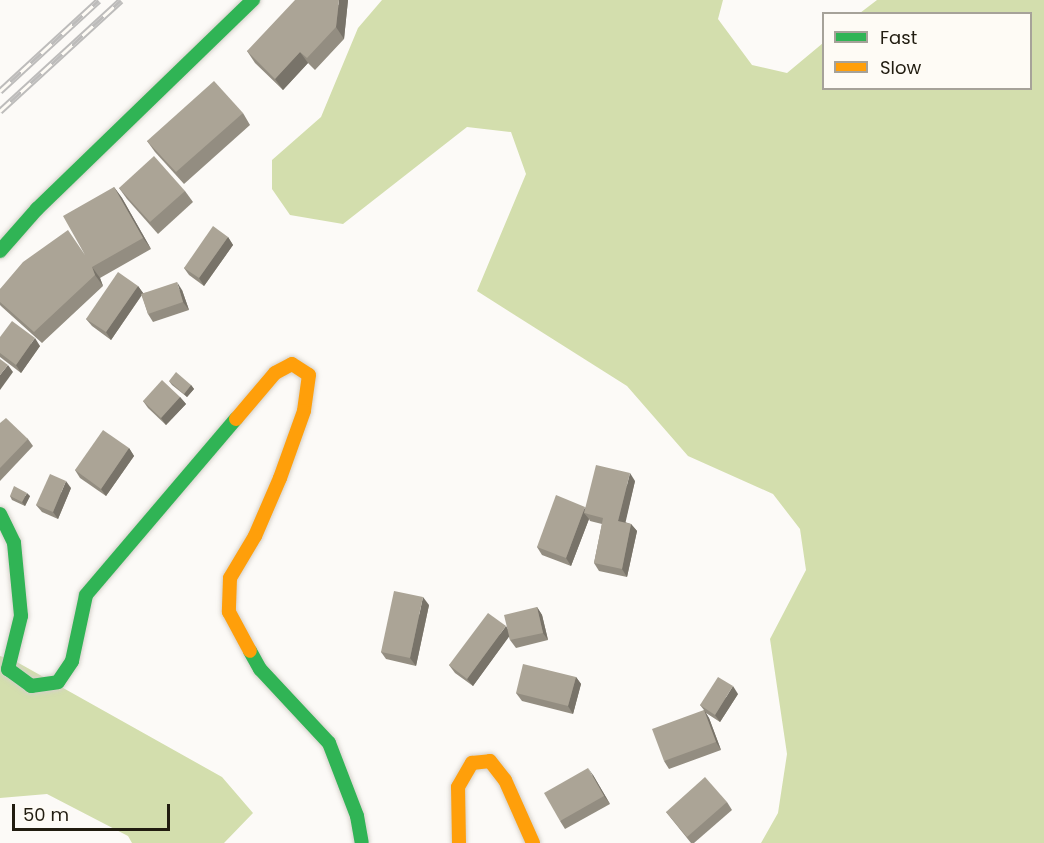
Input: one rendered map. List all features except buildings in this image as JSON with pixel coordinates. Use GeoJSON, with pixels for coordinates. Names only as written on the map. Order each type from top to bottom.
{"type":"FeatureCollection","features":[{"type":"Feature","properties":{"kind":"street"},"geometry":{"type":"LineString","coordinates":[[0,252],[37,209],[253,0]]}},
{"type":"Feature","properties":{"kind":"street"},"geometry":{"type":"LineString","coordinates":[[0,514],[14,543],[21,615],[8,669],[32,686],[58,682],[72,661],[86,595],[275,373],[292,364],[309,375],[304,411],[280,478],[255,536],[230,578],[229,612],[260,669],[329,743],[357,816],[362,843]]}},
{"type":"Feature","properties":{"kind":"street"},"geometry":{"type":"LineString","coordinates":[[459,843],[458,787],[472,763],[490,761],[506,780],[532,843]]}},
{"type":"Feature","properties":{"kind":"green space"},"geometry":{"type":"Polygon","coordinates":[[[382,0],[723,0],[718,19],[752,65],[787,73],[822,44],[822,90],[1032,90],[1032,12],[861,12],[877,0],[1044,0],[1044,843],[761,843],[778,813],[787,754],[770,639],[806,570],[800,529],[773,494],[688,456],[627,386],[477,291],[526,174],[511,132],[467,127],[343,224],[290,215],[272,189],[272,160],[321,117],[358,28],[382,0]]]}},
{"type":"Feature","properties":{"kind":"green space"},"geometry":{"type":"Polygon","coordinates":[[[0,656],[15,661],[222,777],[253,813],[224,843],[132,843],[128,836],[47,794],[0,798],[0,656]]]}},
{"type":"Feature","properties":{"kind":"railway"},"geometry":{"type":"LineString","coordinates":[[0,91],[99,0]]}},
{"type":"Feature","properties":{"kind":"railway"},"geometry":{"type":"LineString","coordinates":[[0,111],[121,0]]}},
{"type":"Feature","properties":{"kind":"traffic: fast"},"geometry":{"type":"LineString","coordinates":[[0,251],[37,209],[253,0]]}},
{"type":"Feature","properties":{"kind":"traffic: fast"},"geometry":{"type":"LineString","coordinates":[[0,514],[14,543],[21,616],[8,669],[31,686],[58,682],[72,661],[86,595],[236,419]]}},
{"type":"Feature","properties":{"kind":"traffic: fast"},"geometry":{"type":"LineString","coordinates":[[250,651],[260,669],[329,743],[357,816],[362,843]]}},
{"type":"Feature","properties":{"kind":"traffic: slow"},"geometry":{"type":"LineString","coordinates":[[236,419],[275,373],[292,364],[309,375],[304,411],[280,478],[255,536],[230,578],[229,612],[250,651]]}},
{"type":"Feature","properties":{"kind":"traffic: slow"},"geometry":{"type":"LineString","coordinates":[[459,843],[458,787],[472,763],[490,761],[505,780],[533,843]]}}]}
